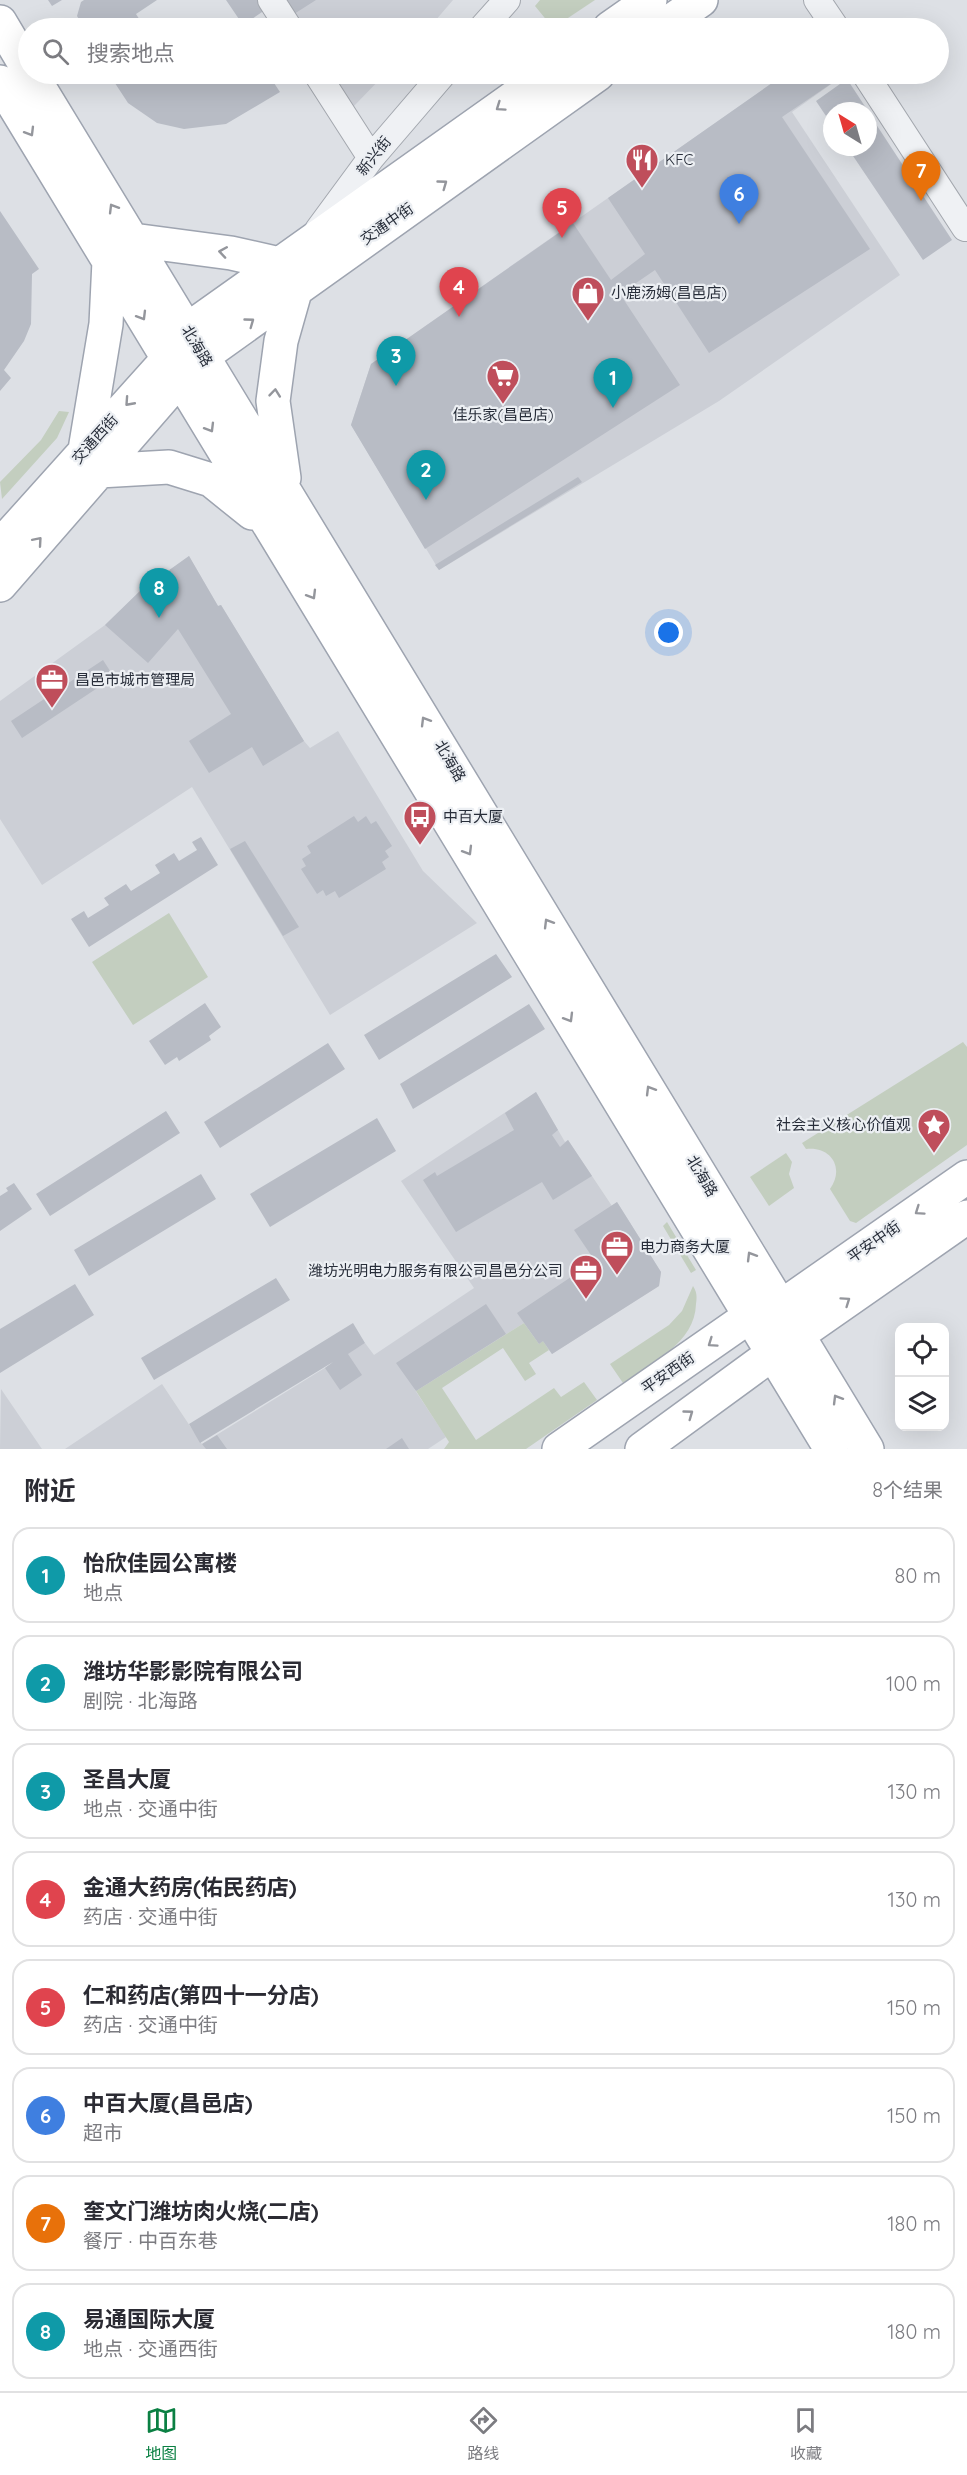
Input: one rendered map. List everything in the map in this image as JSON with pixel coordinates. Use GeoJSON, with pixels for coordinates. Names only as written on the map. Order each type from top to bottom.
{"type":"FeatureCollection","features":[{"type":"Feature","properties":{"kind":"main road"},"geometry":{"type":"LineString","coordinates":[[624,18],[650,0]]}},
{"type":"Feature","properties":{"kind":"main road"},"geometry":{"type":"LineString","coordinates":[[675,18],[701,0]]}},
{"type":"Feature","properties":{"kind":"main road"},"geometry":{"type":"LineString","coordinates":[[0,22],[18,52]]}},
{"type":"Feature","properties":{"kind":"main road","name":"北海路"},"geometry":{"type":"LineString","coordinates":[[0,82],[121,251],[195,343],[782,1306],[785,1344],[831,1449]]}},
{"type":"Feature","properties":{"kind":"main road","name":"北海路"},"geometry":{"type":"LineString","coordinates":[[36,84],[121,251],[174,369],[750,1316],[785,1344],[867,1449]]}},
{"type":"Feature","properties":{"kind":"main road","name":"交通中街"},"geometry":{"type":"LineString","coordinates":[[288,276],[310,243],[533,84]]}},
{"type":"Feature","properties":{"kind":"main road","name":"交通中街"},"geometry":{"type":"LineString","coordinates":[[174,369],[195,343],[288,276],[583,84]]}},
{"type":"Feature","properties":{"kind":"main road"},"geometry":{"type":"LineString","coordinates":[[272,530],[211,480],[169,467],[92,460],[106,324],[121,251],[231,253],[288,276],[273,401],[286,492]]}},
{"type":"Feature","properties":{"kind":"main road","name":"交通西街"},"geometry":{"type":"LineString","coordinates":[[0,546],[92,460],[174,369]]}},
{"type":"Feature","properties":{"kind":"main road","name":"交通西街"},"geometry":{"type":"LineString","coordinates":[[0,585],[92,460]]}},
{"type":"Feature","properties":{"kind":"main road","name":"平安中街"},"geometry":{"type":"LineString","coordinates":[[782,1306],[967,1177]]}},
{"type":"Feature","properties":{"kind":"main road"},"geometry":{"type":"LineString","coordinates":[[642,1449],[785,1344],[967,1217]]}},
{"type":"Feature","properties":{"kind":"main road","name":"平安西街"},"geometry":{"type":"LineString","coordinates":[[559,1449],[750,1316],[782,1306]]}},
{"type":"Feature","properties":{"kind":"street"},"geometry":{"type":"LineString","coordinates":[[271,0],[283,18]]}},
{"type":"Feature","properties":{"kind":"street"},"geometry":{"type":"LineString","coordinates":[[491,18],[507,0]]}},
{"type":"Feature","properties":{"kind":"street"},"geometry":{"type":"LineString","coordinates":[[817,0],[829,18]]}},
{"type":"Feature","properties":{"kind":"street"},"geometry":{"type":"LineString","coordinates":[[323,84],[371,158]]}},
{"type":"Feature","properties":{"kind":"street","name":"新兴街"},"geometry":{"type":"LineString","coordinates":[[310,243],[371,158],[434,84]]}},
{"type":"Feature","properties":{"kind":"street"},"geometry":{"type":"LineString","coordinates":[[871,84],[965,228]]}},
{"type":"Feature","properties":{"kind":"shaded area"},"geometry":{"type":"Polygon","coordinates":[[[258,0],[453,0],[438,18],[270,18],[258,0]]]}},
{"type":"Feature","properties":{"kind":"shaded area"},"geometry":{"type":"Polygon","coordinates":[[[311,84],[375,84],[354,106],[335,121],[311,84]]]}},
{"type":"Feature","properties":{"kind":"shaded area"},"geometry":{"type":"Polygon","coordinates":[[[771,84],[831,84],[792,112],[900,275],[719,401],[439,570],[351,425],[371,364],[771,84]]]}},
{"type":"Feature","properties":{"kind":"shaded area"},"geometry":{"type":"Polygon","coordinates":[[[189,556],[304,741],[310,748],[338,731],[423,871],[477,923],[330,1015],[192,787],[42,885],[0,819],[0,701],[105,625],[140,591],[189,556]]]}},
{"type":"Feature","properties":{"kind":"shaded area"},"geometry":{"type":"Polygon","coordinates":[[[536,1092],[565,1142],[568,1140],[612,1206],[617,1202],[661,1272],[659,1286],[552,1354],[543,1342],[539,1344],[524,1323],[416,1391],[413,1387],[446,1437],[428,1449],[65,1449],[162,1384],[202,1444],[365,1343],[374,1355],[474,1288],[401,1181],[536,1092]]]}},
{"type":"Feature","properties":{"kind":"shaded area"},"geometry":{"type":"Polygon","coordinates":[[[1,1389],[42,1449],[0,1449],[1,1389]]]}},
{"type":"Feature","properties":{"kind":"green space"},"geometry":{"type":"Polygon","coordinates":[[[540,0],[595,0],[568,18],[545,18],[535,6],[540,0]]]}},
{"type":"Feature","properties":{"kind":"green space"},"geometry":{"type":"Polygon","coordinates":[[[59,411],[69,412],[57,438],[2,499],[0,482],[41,440],[59,411]]]}},
{"type":"Feature","properties":{"kind":"green space"},"geometry":{"type":"Polygon","coordinates":[[[169,913],[208,977],[133,1025],[92,962],[169,913]]]}},
{"type":"Feature","properties":{"kind":"green space"},"geometry":{"type":"Polygon","coordinates":[[[963,1042],[967,1047],[967,1145],[856,1223],[850,1221],[830,1189],[836,1173],[833,1160],[822,1151],[806,1149],[802,1143],[963,1042]]]}},
{"type":"Feature","properties":{"kind":"green space"},"geometry":{"type":"Polygon","coordinates":[[[786,1153],[792,1162],[789,1174],[794,1188],[769,1206],[750,1177],[786,1153]]]}},
{"type":"Feature","properties":{"kind":"green space"},"geometry":{"type":"Polygon","coordinates":[[[667,1222],[696,1270],[691,1273],[663,1226],[667,1222]]]}},
{"type":"Feature","properties":{"kind":"green space"},"geometry":{"type":"Polygon","coordinates":[[[693,1286],[696,1301],[694,1318],[688,1330],[670,1351],[623,1383],[610,1364],[669,1325],[682,1311],[693,1286]]]}},
{"type":"Feature","properties":{"kind":"green space"},"geometry":{"type":"Polygon","coordinates":[[[524,1323],[539,1344],[543,1341],[549,1350],[529,1363],[536,1374],[525,1381],[503,1348],[442,1388],[476,1440],[554,1388],[561,1397],[584,1382],[597,1400],[526,1449],[444,1449],[449,1442],[416,1391],[524,1323]]]}},
{"type":"Feature","properties":{"kind":"building"},"geometry":{"type":"Polygon","coordinates":[[[48,0],[62,0],[52,6],[48,0]]]}},
{"type":"Feature","properties":{"kind":"building"},"geometry":{"type":"Polygon","coordinates":[[[84,0],[157,0],[136,14],[139,18],[78,18],[81,2],[84,0]]]}},
{"type":"Feature","properties":{"kind":"building"},"geometry":{"type":"Polygon","coordinates":[[[226,0],[258,0],[265,10],[253,18],[238,18],[226,0]]]}},
{"type":"Feature","properties":{"kind":"building"},"geometry":{"type":"Polygon","coordinates":[[[286,0],[316,0],[294,14],[286,0]]]}},
{"type":"Feature","properties":{"kind":"building"},"geometry":{"type":"Polygon","coordinates":[[[116,84],[275,84],[280,92],[226,124],[184,129],[157,123],[128,103],[116,84]]]}},
{"type":"Feature","properties":{"kind":"building"},"geometry":{"type":"Polygon","coordinates":[[[771,84],[831,84],[782,117],[870,249],[709,353],[655,270],[620,294],[680,385],[425,549],[351,425],[371,364],[573,223],[611,280],[645,254],[608,198],[771,84]]]}},
{"type":"Feature","properties":{"kind":"building"},"geometry":{"type":"Polygon","coordinates":[[[840,84],[850,84],[862,102],[823,102],[823,112],[816,101],[840,84]]]}},
{"type":"Feature","properties":{"kind":"building"},"geometry":{"type":"Polygon","coordinates":[[[877,126],[952,240],[923,260],[853,156],[877,156],[877,126]]]}},
{"type":"Feature","properties":{"kind":"building"},"geometry":{"type":"Polygon","coordinates":[[[0,211],[39,269],[32,274],[31,324],[24,341],[4,370],[11,378],[0,391],[0,211]]]}},
{"type":"Feature","properties":{"kind":"building"},"geometry":{"type":"Polygon","coordinates":[[[578,477],[582,482],[439,570],[435,565],[578,477]]]}},
{"type":"Feature","properties":{"kind":"building"},"geometry":{"type":"Polygon","coordinates":[[[189,556],[304,741],[263,766],[252,747],[209,773],[189,741],[231,714],[178,629],[148,663],[105,625],[140,591],[189,556]]]}},
{"type":"Feature","properties":{"kind":"building"},"geometry":{"type":"Polygon","coordinates":[[[103,660],[114,677],[22,738],[11,721],[103,660]]]}},
{"type":"Feature","properties":{"kind":"building"},"geometry":{"type":"Polygon","coordinates":[[[354,816],[358,822],[366,816],[371,824],[376,821],[392,846],[385,851],[389,857],[382,862],[386,869],[339,898],[335,891],[326,896],[323,890],[317,894],[301,869],[306,866],[302,859],[311,853],[307,846],[354,816]]]}},
{"type":"Feature","properties":{"kind":"building"},"geometry":{"type":"Polygon","coordinates":[[[201,837],[218,865],[89,947],[71,919],[84,911],[88,918],[109,905],[104,898],[126,884],[131,891],[160,873],[155,865],[174,853],[179,861],[197,850],[192,842],[201,837]]]}},
{"type":"Feature","properties":{"kind":"building"},"geometry":{"type":"Polygon","coordinates":[[[245,841],[299,927],[283,936],[230,849],[245,841]]]}},
{"type":"Feature","properties":{"kind":"building"},"geometry":{"type":"Polygon","coordinates":[[[496,954],[512,977],[379,1060],[364,1035],[496,954]]]}},
{"type":"Feature","properties":{"kind":"building"},"geometry":{"type":"Polygon","coordinates":[[[205,1003],[221,1027],[209,1036],[211,1040],[179,1061],[177,1057],[165,1065],[149,1041],[205,1003]]]}},
{"type":"Feature","properties":{"kind":"building"},"geometry":{"type":"Polygon","coordinates":[[[529,1004],[545,1029],[413,1109],[400,1084],[529,1004]]]}},
{"type":"Feature","properties":{"kind":"building"},"geometry":{"type":"Polygon","coordinates":[[[328,1043],[345,1069],[220,1148],[204,1122],[328,1043]]]}},
{"type":"Feature","properties":{"kind":"building"},"geometry":{"type":"Polygon","coordinates":[[[536,1092],[558,1130],[552,1135],[560,1147],[568,1140],[592,1176],[553,1200],[542,1182],[456,1232],[423,1180],[435,1172],[437,1176],[514,1130],[505,1113],[536,1092]]]}},
{"type":"Feature","properties":{"kind":"building"},"geometry":{"type":"Polygon","coordinates":[[[166,1111],[180,1133],[50,1216],[36,1194],[166,1111]]]}},
{"type":"Feature","properties":{"kind":"building"},"geometry":{"type":"Polygon","coordinates":[[[377,1118],[396,1151],[270,1227],[250,1194],[377,1118]]]}},
{"type":"Feature","properties":{"kind":"building"},"geometry":{"type":"Polygon","coordinates":[[[201,1174],[216,1199],[89,1276],[74,1250],[201,1174]]]}},
{"type":"Feature","properties":{"kind":"building"},"geometry":{"type":"Polygon","coordinates":[[[14,1183],[32,1209],[0,1231],[0,1196],[14,1183]]]}},
{"type":"Feature","properties":{"kind":"building","name":"电力商务大厦"},"geometry":{"type":"Polygon","coordinates":[[[617,1202],[661,1272],[659,1286],[552,1354],[543,1341],[539,1344],[517,1313],[595,1261],[574,1230],[617,1202]]]}},
{"type":"Feature","properties":{"kind":"building"},"geometry":{"type":"Polygon","coordinates":[[[276,1278],[290,1300],[154,1380],[141,1358],[276,1278]]]}},
{"type":"Feature","properties":{"kind":"building"},"geometry":{"type":"Polygon","coordinates":[[[75,1284],[94,1315],[0,1373],[0,1329],[75,1284]]]}},
{"type":"Feature","properties":{"kind":"building"},"geometry":{"type":"Polygon","coordinates":[[[486,1304],[506,1334],[416,1391],[396,1363],[486,1304]]]}},
{"type":"Feature","properties":{"kind":"building"},"geometry":{"type":"Polygon","coordinates":[[[353,1323],[365,1343],[348,1354],[362,1375],[340,1390],[325,1368],[333,1362],[200,1443],[189,1424],[353,1323]]]}},
{"type":"Feature","properties":{"kind":"building"},"geometry":{"type":"Polygon","coordinates":[[[217,1435],[227,1449],[206,1449],[202,1444],[217,1435]]]}},
{"type":"Feature","properties":{"kind":"building"},"geometry":{"type":"Polygon","coordinates":[[[402,1438],[409,1449],[386,1449],[402,1438]]]}},
{"type":"Feature","properties":{"kind":"place","name":"KFC"},"geometry":{"type":"Point","coordinates":[642,189]}},
{"type":"Feature","properties":{"kind":"place","name":"奎文门潍坊肉火烧(二店)"},"geometry":{"type":"Point","coordinates":[921,201]}},
{"type":"Feature","properties":{"kind":"place","name":"中百大厦(昌邑店)"},"geometry":{"type":"Point","coordinates":[739,224]}},
{"type":"Feature","properties":{"kind":"place","name":"仁和药店(第四十一分店)"},"geometry":{"type":"Point","coordinates":[562,238]}},
{"type":"Feature","properties":{"kind":"place","name":"金通大药房(佑民药店)"},"geometry":{"type":"Point","coordinates":[459,317]}},
{"type":"Feature","properties":{"kind":"place","name":"小鹿汤姆(昌邑店)"},"geometry":{"type":"Point","coordinates":[588,322]}},
{"type":"Feature","properties":{"kind":"place","name":"圣昌大厦"},"geometry":{"type":"Point","coordinates":[396,386]}},
{"type":"Feature","properties":{"kind":"place","name":"佳乐家(昌邑店)"},"geometry":{"type":"Point","coordinates":[503,405]}},
{"type":"Feature","properties":{"kind":"place","name":"怡欣佳园公寓楼"},"geometry":{"type":"Point","coordinates":[613,408]}},
{"type":"Feature","properties":{"kind":"place","name":"潍坊华影影院有限公司"},"geometry":{"type":"Point","coordinates":[426,500]}},
{"type":"Feature","properties":{"kind":"place","name":"易通国际大厦"},"geometry":{"type":"Point","coordinates":[159,618]}},
{"type":"Feature","properties":{"kind":"place","name":"昌邑市城市管理局"},"geometry":{"type":"Point","coordinates":[52,709]}},
{"type":"Feature","properties":{"kind":"place","name":"中百大厦"},"geometry":{"type":"Point","coordinates":[420,846]}},
{"type":"Feature","properties":{"kind":"place","name":"社会主义核心价值观"},"geometry":{"type":"Point","coordinates":[934,1154]}},
{"type":"Feature","properties":{"kind":"place","name":"电力商务大厦"},"geometry":{"type":"Point","coordinates":[617,1276]}},
{"type":"Feature","properties":{"kind":"place","name":"潍坊光明电力服务有限公司昌邑分公司"},"geometry":{"type":"Point","coordinates":[586,1300]}}]}
